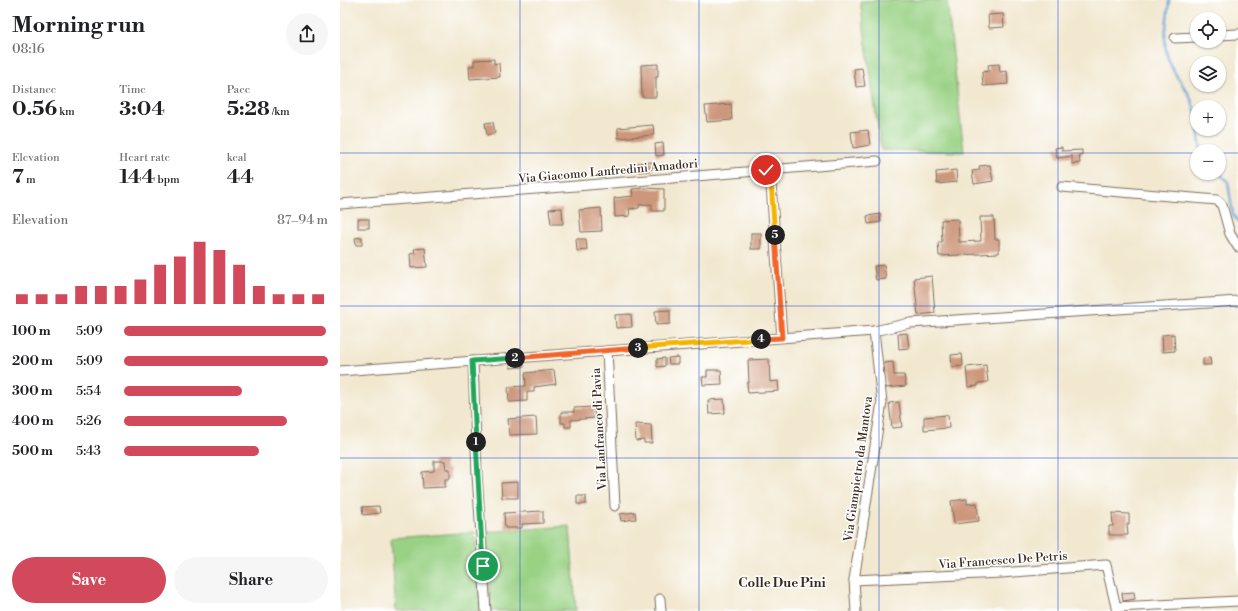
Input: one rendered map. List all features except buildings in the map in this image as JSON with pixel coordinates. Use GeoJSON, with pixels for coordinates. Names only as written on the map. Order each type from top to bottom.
{"type":"FeatureCollection","features":[{"type":"Feature","properties":{"kind":"street"},"geometry":{"type":"LineString","coordinates":[[1226,35],[1238,34]]}},
{"type":"Feature","properties":{"kind":"street"},"geometry":{"type":"LineString","coordinates":[[1175,38],[1190,37]]}},
{"type":"Feature","properties":{"kind":"street","name":"Via Giacomo Lanfredini Amadori"},"geometry":{"type":"LineString","coordinates":[[340,204],[877,161]]}},
{"type":"Feature","properties":{"kind":"street"},"geometry":{"type":"LineString","coordinates":[[770,170],[782,338]]}},
{"type":"Feature","properties":{"kind":"street"},"geometry":{"type":"LineString","coordinates":[[1062,187],[1217,200],[1222,205],[1230,234],[1238,246]]}},
{"type":"Feature","properties":{"kind":"street"},"geometry":{"type":"LineString","coordinates":[[340,371],[874,331],[910,323],[1238,301]]}},
{"type":"Feature","properties":{"kind":"street","name":"Via Giampietro da Mantova"},"geometry":{"type":"LineString","coordinates":[[856,611],[854,580],[882,408],[882,395],[874,331]]}},
{"type":"Feature","properties":{"kind":"street","name":"Via Lanfranco di Pavia"},"geometry":{"type":"LineString","coordinates":[[607,351],[615,506]]}},
{"type":"Feature","properties":{"kind":"street"},"geometry":{"type":"LineString","coordinates":[[472,361],[477,474],[486,611]]}},
{"type":"Feature","properties":{"kind":"street","name":"Via Francesco De Petris"},"geometry":{"type":"LineString","coordinates":[[854,580],[1001,573],[1106,565],[1116,609]]}},
{"type":"Feature","properties":{"kind":"street"},"geometry":{"type":"LineString","coordinates":[[660,599],[661,611]]}},
{"type":"Feature","properties":{"kind":"street"},"geometry":{"type":"LineString","coordinates":[[1116,609],[1238,601]]}},
{"type":"Feature","properties":{"kind":"green space"},"geometry":{"type":"Polygon","coordinates":[[[947,0],[964,152],[881,150],[860,1],[947,0]]]}},
{"type":"Feature","properties":{"kind":"green space"},"geometry":{"type":"Polygon","coordinates":[[[570,526],[576,611],[491,611],[486,532],[570,526]]]}},
{"type":"Feature","properties":{"kind":"green space"},"geometry":{"type":"Polygon","coordinates":[[[475,532],[481,611],[396,611],[391,538],[475,532]]]}},
{"type":"Feature","properties":{"kind":"waterway"},"geometry":{"type":"LineString","coordinates":[[1169,0],[1165,47],[1173,70],[1191,100]]}},
{"type":"Feature","properties":{"kind":"waterway"},"geometry":{"type":"LineString","coordinates":[[1199,136],[1200,144]]}},
{"type":"Feature","properties":{"kind":"waterway"},"geometry":{"type":"LineString","coordinates":[[1226,180],[1228,182],[1233,215],[1238,222]]}},
{"type":"Feature","properties":{"kind":"district","name":"Colle Due Pini"},"geometry":{"type":"Point","coordinates":[782,582]}},
{"type":"Feature","properties":{"kind":"route"},"geometry":{"type":"LineString","coordinates":[[483,566],[472,361],[782,338],[770,170],[766,170]]}}]}
